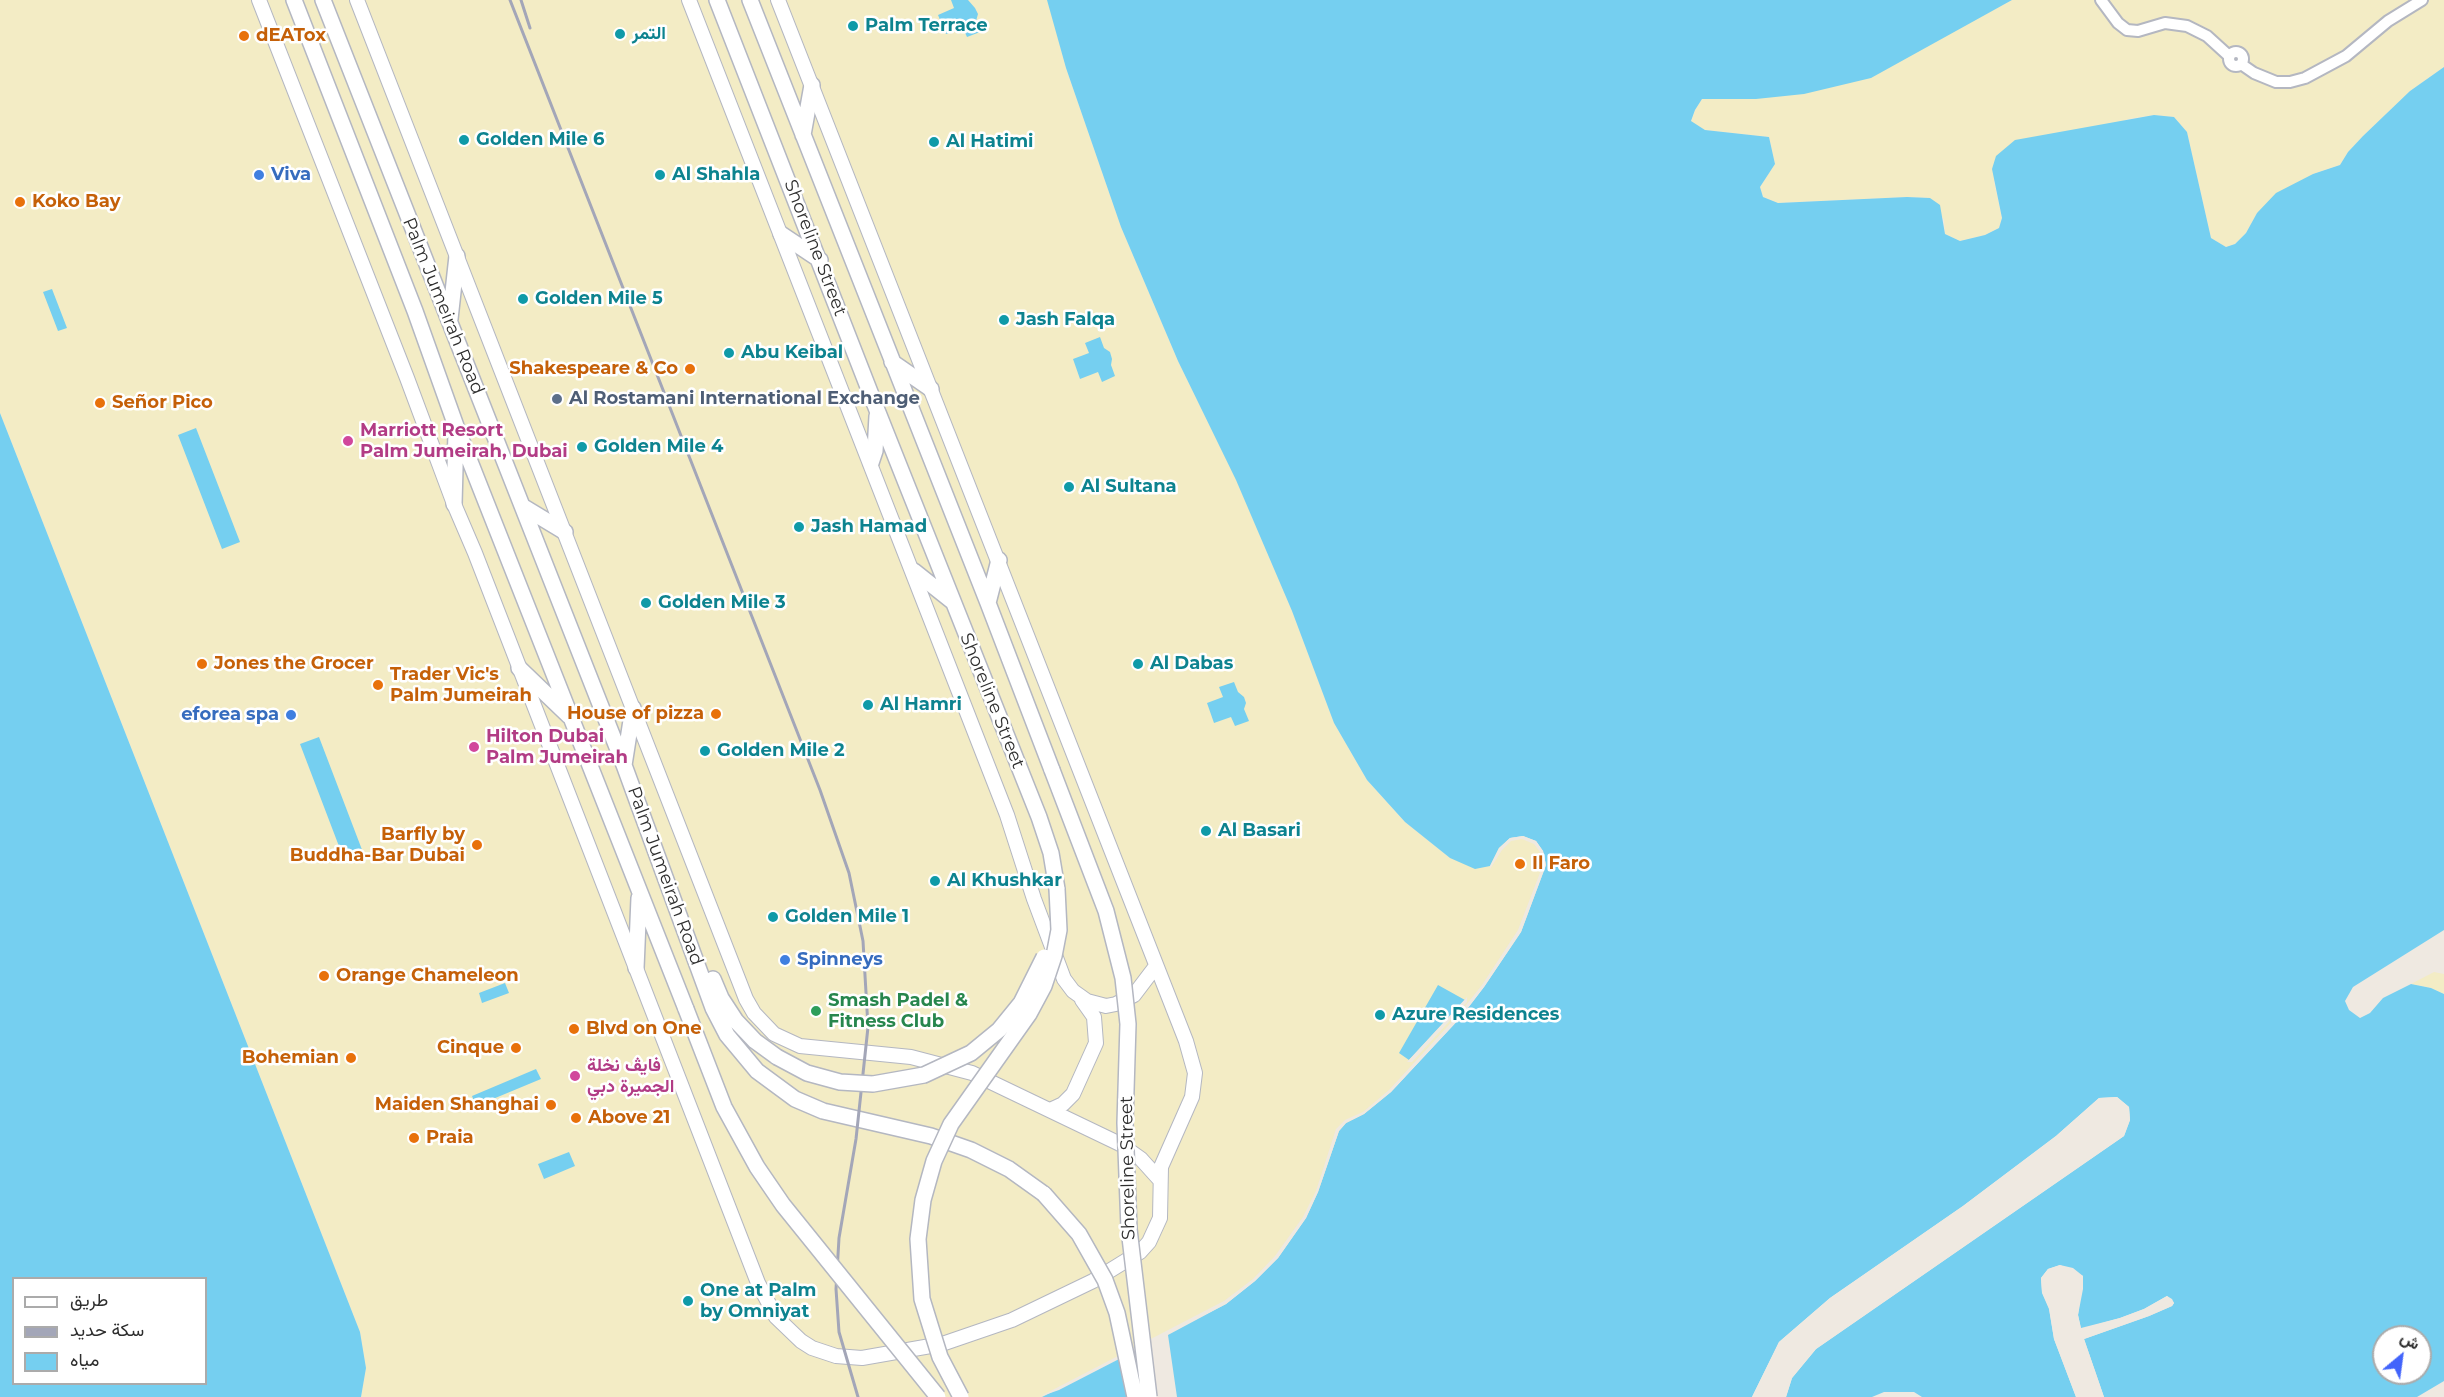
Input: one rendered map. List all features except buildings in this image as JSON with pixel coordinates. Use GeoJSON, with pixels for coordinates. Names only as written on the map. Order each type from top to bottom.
{"type":"FeatureCollection","features":[{"type":"Feature","properties":{"kind":"main road","name":"Palm Jumeirah Road"},"geometry":{"type":"LineString","coordinates":[[294,0],[411,300],[456,426],[724,1107],[757,1167],[783,1205],[938,1397]]}},
{"type":"Feature","properties":{"kind":"main road","name":"Palm Jumeirah Road"},"geometry":{"type":"LineString","coordinates":[[323,0],[624,765],[720,1022],[741,1054],[769,1082],[795,1099],[824,1111],[931,1136],[971,1150],[1009,1169],[1044,1194],[1078,1234],[1105,1280],[1117,1313],[1135,1397]]}},
{"type":"Feature","properties":{"kind":"main road","name":"Shoreline Street"},"geometry":{"type":"LineString","coordinates":[[717,0],[1046,835],[1057,889],[1059,930],[1054,956],[1044,986],[1029,1014],[951,1124],[934,1161],[923,1200],[918,1239],[922,1299],[939,1357],[961,1397]]}},
{"type":"Feature","properties":{"kind":"main road","name":"Shoreline Street"},"geometry":{"type":"LineString","coordinates":[[750,0],[988,603],[1106,911],[1123,978],[1128,1024],[1125,1147],[1129,1229],[1149,1397]]}},
{"type":"Feature","properties":{"kind":"main road"},"geometry":{"type":"LineString","coordinates":[[803,135],[812,85]]}},
{"type":"Feature","properties":{"kind":"main road"},"geometry":{"type":"LineString","coordinates":[[781,234],[820,260]]}},
{"type":"Feature","properties":{"kind":"main road"},"geometry":{"type":"LineString","coordinates":[[450,322],[457,256]]}},
{"type":"Feature","properties":{"kind":"main road"},"geometry":{"type":"LineString","coordinates":[[892,362],[932,389]]}},
{"type":"Feature","properties":{"kind":"main road"},"geometry":{"type":"LineString","coordinates":[[871,463],[875,451],[877,410]]}},
{"type":"Feature","properties":{"kind":"main road"},"geometry":{"type":"LineString","coordinates":[[453,504],[456,426]]}},
{"type":"Feature","properties":{"kind":"main road"},"geometry":{"type":"LineString","coordinates":[[522,506],[565,532]]}},
{"type":"Feature","properties":{"kind":"main road"},"geometry":{"type":"LineString","coordinates":[[988,603],[999,560]]}},
{"type":"Feature","properties":{"kind":"main road"},"geometry":{"type":"LineString","coordinates":[[914,571],[953,602]]}},
{"type":"Feature","properties":{"kind":"main road"},"geometry":{"type":"LineString","coordinates":[[519,668],[572,720]]}},
{"type":"Feature","properties":{"kind":"main road"},"geometry":{"type":"LineString","coordinates":[[624,765],[633,708]]}},
{"type":"Feature","properties":{"kind":"main road"},"geometry":{"type":"LineString","coordinates":[[682,921],[698,943],[728,1010],[755,1041],[777,1057],[823,1078],[848,1083],[873,1084],[924,1075],[971,1053],[999,1030],[1021,1003],[1044,956],[1057,889]]}},
{"type":"Feature","properties":{"kind":"main road"},"geometry":{"type":"LineString","coordinates":[[636,968],[640,892]]}},
{"type":"Feature","properties":{"kind":"street"},"geometry":{"type":"LineString","coordinates":[[259,0],[407,378],[453,504],[475,553],[758,1283],[771,1310],[791,1333],[812,1348],[824,1353],[862,1358],[942,1344],[1012,1320],[1084,1286],[1129,1261],[1149,1242],[1160,1218],[1161,1167],[1192,1097],[1196,1079],[1186,1041],[778,0]]}},
{"type":"Feature","properties":{"kind":"street"},"geometry":{"type":"LineString","coordinates":[[357,0],[746,999],[774,1034],[800,1046],[890,1053],[952,1066],[992,1082],[1120,1144],[1141,1159],[1159,1179]]}},
{"type":"Feature","properties":{"kind":"street"},"geometry":{"type":"LineString","coordinates":[[689,0],[914,571],[1007,815],[1061,973],[1094,1017],[1096,1043],[1073,1094],[1063,1104],[1050,1110]]}},
{"type":"Feature","properties":{"kind":"street"},"geometry":{"type":"LineString","coordinates":[[2101,0],[2118,23],[2127,30],[2138,31],[2165,24],[2187,26],[2207,36],[2229,56],[2228,60],[2231,65],[2241,64],[2254,73],[2276,82],[2290,82],[2305,78],[2346,56],[2388,21],[2422,0]]}},
{"type":"Feature","properties":{"kind":"street"},"geometry":{"type":"LineString","coordinates":[[1079,996],[1097,1005],[1116,1004],[1134,995],[1156,966]]}},
{"type":"Feature","properties":{"kind":"sand"},"geometry":{"type":"Polygon","coordinates":[[[0,0],[1048,0],[1066,68],[1121,227],[1178,361],[1236,479],[1292,611],[1334,723],[1367,780],[1405,822],[1450,858],[1523,836],[1536,841],[1546,865],[1521,932],[1484,987],[1391,1092],[1278,1258],[1226,1304],[1042,1397],[361,1397],[366,1368],[360,1332],[0,413],[0,0]]]}},
{"type":"Feature","properties":{"kind":"sand"},"geometry":{"type":"Polygon","coordinates":[[[2012,0],[2444,0],[2444,67],[2410,91],[2363,136],[2348,152],[2340,165],[2313,174],[2257,213],[2246,233],[2235,244],[2226,247],[2211,238],[2187,132],[2174,117],[2154,115],[2128,119],[1994,181],[2002,218],[1999,228],[1985,235],[1960,241],[1945,234],[1944,220],[1930,198],[1778,203],[1763,197],[1760,187],[1775,164],[1769,137],[1705,130],[1691,122],[1702,99],[1756,99],[1953,31],[2012,0]]]}},
{"type":"Feature","properties":{"kind":"sand"},"geometry":{"type":"Polygon","coordinates":[[[2434,972],[2444,974],[2444,994],[2431,988],[2411,984],[2434,972]]]}},
{"type":"Feature","properties":{"kind":"water"},"geometry":{"type":"Polygon","coordinates":[[[951,0],[968,0],[978,14],[976,21],[980,32],[967,37],[963,28],[946,34],[938,15],[954,8],[951,0]]]}},
{"type":"Feature","properties":{"kind":"water"},"geometry":{"type":"Polygon","coordinates":[[[1047,0],[2012,0],[1871,78],[1804,94],[1756,99],[1702,99],[1691,121],[1705,130],[1769,137],[1775,164],[1760,187],[1763,197],[1778,203],[1930,198],[1940,205],[1945,234],[1960,241],[1985,235],[1999,228],[2002,218],[1992,169],[1996,156],[2015,140],[2154,115],[2174,117],[2187,132],[2211,238],[2226,247],[2235,244],[2246,233],[2257,213],[2276,193],[2313,174],[2340,165],[2348,152],[2363,136],[2410,91],[2444,67],[2444,930],[2353,987],[2345,1001],[2349,1010],[2360,1018],[2370,1013],[2383,998],[2411,984],[2431,988],[2444,994],[2444,1381],[2417,1397],[2104,1397],[2084,1339],[2149,1316],[2174,1303],[2167,1296],[2144,1309],[2081,1329],[2078,1315],[2083,1276],[2060,1265],[2048,1269],[2041,1278],[2042,1292],[2049,1308],[2054,1339],[2076,1397],[1922,1397],[1914,1392],[1884,1392],[1872,1397],[1786,1397],[1792,1378],[1816,1349],[2124,1136],[2130,1120],[2129,1107],[2117,1097],[2099,1098],[2056,1136],[1963,1206],[1830,1298],[1779,1342],[1752,1397],[1042,1397],[1226,1304],[1255,1281],[1278,1258],[1306,1218],[1318,1192],[1339,1131],[1346,1123],[1364,1114],[1391,1092],[1461,1017],[1521,932],[1546,865],[1543,851],[1536,841],[1523,836],[1510,838],[1499,848],[1490,866],[1475,869],[1450,858],[1405,822],[1367,780],[1334,723],[1292,611],[1236,480],[1178,361],[1121,227],[1066,68],[1047,0]]]}},
{"type":"Feature","properties":{"kind":"water"},"geometry":{"type":"Polygon","coordinates":[[[52,289],[67,328],[58,331],[43,292],[52,289]]]}},
{"type":"Feature","properties":{"kind":"water"},"geometry":{"type":"Polygon","coordinates":[[[1100,337],[1104,348],[1110,352],[1115,376],[1102,382],[1098,372],[1080,379],[1073,359],[1089,353],[1085,343],[1100,337]]]}},
{"type":"Feature","properties":{"kind":"water"},"geometry":{"type":"Polygon","coordinates":[[[0,413],[360,1332],[366,1368],[361,1397],[0,1397],[0,413]]]}},
{"type":"Feature","properties":{"kind":"water"},"geometry":{"type":"Polygon","coordinates":[[[196,428],[240,542],[222,549],[178,435],[196,428]]]}},
{"type":"Feature","properties":{"kind":"water"},"geometry":{"type":"Polygon","coordinates":[[[1234,682],[1238,692],[1244,697],[1246,703],[1244,709],[1249,721],[1235,726],[1231,717],[1214,723],[1207,703],[1223,697],[1219,687],[1234,682]]]}},
{"type":"Feature","properties":{"kind":"water"},"geometry":{"type":"Polygon","coordinates":[[[319,737],[364,855],[345,862],[300,744],[319,737]]]}},
{"type":"Feature","properties":{"kind":"water"},"geometry":{"type":"Polygon","coordinates":[[[505,983],[509,993],[482,1003],[479,993],[505,983]]]}},
{"type":"Feature","properties":{"kind":"water"},"geometry":{"type":"Polygon","coordinates":[[[1438,985],[1465,1000],[1409,1060],[1399,1053],[1438,985]]]}},
{"type":"Feature","properties":{"kind":"water"},"geometry":{"type":"Polygon","coordinates":[[[536,1069],[541,1079],[476,1106],[472,1096],[536,1069]]]}},
{"type":"Feature","properties":{"kind":"water"},"geometry":{"type":"Polygon","coordinates":[[[569,1152],[575,1166],[544,1179],[538,1164],[569,1152]]]}},
{"type":"Feature","properties":{"kind":"pier"},"geometry":{"type":"Polygon","coordinates":[[[1523,836],[1536,841],[1543,851],[1546,865],[1521,932],[1461,1017],[1391,1092],[1364,1114],[1346,1123],[1339,1131],[1318,1192],[1306,1218],[1278,1258],[1255,1281],[1226,1304],[1168,1335],[1177,1397],[1131,1397],[1123,1357],[1059,1390],[1039,1397],[1224,1301],[1253,1279],[1275,1256],[1303,1217],[1316,1191],[1336,1129],[1345,1120],[1363,1112],[1389,1090],[1458,1015],[1482,985],[1518,930],[1543,865],[1540,852],[1534,844],[1522,839],[1511,841],[1502,850],[1490,869],[1490,866],[1499,848],[1510,838],[1523,836]]]}},
{"type":"Feature","properties":{"kind":"pier"},"geometry":{"type":"Polygon","coordinates":[[[1467,997],[1467,1002],[1412,1062],[1407,1062],[1467,997]]]}},
{"type":"Feature","properties":{"kind":"pier"},"geometry":{"type":"Polygon","coordinates":[[[2117,1097],[2129,1107],[2130,1120],[2124,1136],[1816,1349],[1792,1378],[1786,1397],[1783,1397],[1789,1377],[1814,1346],[2122,1134],[2127,1120],[2126,1108],[2116,1100],[2100,1101],[2058,1138],[1965,1209],[1832,1300],[1782,1344],[1755,1397],[1752,1397],[1779,1342],[1830,1298],[1963,1206],[2056,1136],[2099,1098],[2117,1097]]]}},
{"type":"Feature","properties":{"kind":"pier"},"geometry":{"type":"Polygon","coordinates":[[[2060,1265],[2073,1268],[2083,1276],[2078,1315],[2081,1328],[2120,1318],[2144,1309],[2167,1296],[2174,1303],[2149,1316],[2084,1339],[2104,1397],[2100,1397],[2096,1388],[2082,1338],[2170,1303],[2167,1299],[2145,1312],[2080,1332],[2075,1315],[2080,1278],[2071,1271],[2060,1268],[2050,1272],[2044,1279],[2045,1292],[2052,1308],[2056,1338],[2079,1397],[2076,1397],[2054,1339],[2049,1309],[2042,1293],[2041,1278],[2048,1269],[2060,1265]]]}},
{"type":"Feature","properties":{"kind":"railway"},"geometry":{"type":"LineString","coordinates":[[510,0],[820,790],[849,873],[863,941],[868,1027],[856,1139],[839,1238],[836,1289],[839,1332],[858,1397]]}},
{"type":"Feature","properties":{"kind":"railway"},"geometry":{"type":"LineString","coordinates":[[521,0],[530,28]]}},
{"type":"Feature","properties":{"kind":"place","name":"Palm Terrace"},"geometry":{"type":"Point","coordinates":[853,26]}},
{"type":"Feature","properties":{"kind":"place","name":"التمر"},"geometry":{"type":"Point","coordinates":[620,34]}},
{"type":"Feature","properties":{"kind":"place","name":"dEATox"},"geometry":{"type":"Point","coordinates":[244,36]}},
{"type":"Feature","properties":{"kind":"place","name":"Golden Mile 6"},"geometry":{"type":"Point","coordinates":[464,140]}},
{"type":"Feature","properties":{"kind":"place","name":"Al Hatimi"},"geometry":{"type":"Point","coordinates":[934,142]}},
{"type":"Feature","properties":{"kind":"place","name":"Viva"},"geometry":{"type":"Point","coordinates":[259,175]}},
{"type":"Feature","properties":{"kind":"place","name":"Al Shahla"},"geometry":{"type":"Point","coordinates":[660,175]}},
{"type":"Feature","properties":{"kind":"place","name":"Koko Bay"},"geometry":{"type":"Point","coordinates":[20,202]}},
{"type":"Feature","properties":{"kind":"place","name":"Golden Mile 5"},"geometry":{"type":"Point","coordinates":[523,299]}},
{"type":"Feature","properties":{"kind":"place","name":"Jash Falqa"},"geometry":{"type":"Point","coordinates":[1004,320]}},
{"type":"Feature","properties":{"kind":"place","name":"Abu Keibal"},"geometry":{"type":"Point","coordinates":[729,353]}},
{"type":"Feature","properties":{"kind":"place","name":"Shakespeare & Co"},"geometry":{"type":"Point","coordinates":[690,369]}},
{"type":"Feature","properties":{"kind":"place","name":"Al Rostamani International Exchange"},"geometry":{"type":"Point","coordinates":[557,399]}},
{"type":"Feature","properties":{"kind":"place","name":"Señor Pico"},"geometry":{"type":"Point","coordinates":[100,403]}},
{"type":"Feature","properties":{"kind":"place","name":"Marriott Resort Palm Jumeirah, Dubai"},"geometry":{"type":"Point","coordinates":[348,441]}},
{"type":"Feature","properties":{"kind":"place","name":"Golden Mile 4"},"geometry":{"type":"Point","coordinates":[582,447]}},
{"type":"Feature","properties":{"kind":"place","name":"Al Sultana"},"geometry":{"type":"Point","coordinates":[1069,487]}},
{"type":"Feature","properties":{"kind":"place","name":"Jash Hamad"},"geometry":{"type":"Point","coordinates":[799,527]}},
{"type":"Feature","properties":{"kind":"place","name":"Golden Mile 3"},"geometry":{"type":"Point","coordinates":[646,603]}},
{"type":"Feature","properties":{"kind":"place","name":"Jones the Grocer"},"geometry":{"type":"Point","coordinates":[202,664]}},
{"type":"Feature","properties":{"kind":"place","name":"Al Dabas"},"geometry":{"type":"Point","coordinates":[1138,664]}},
{"type":"Feature","properties":{"kind":"place","name":"Trader Vic's Palm Jumeirah"},"geometry":{"type":"Point","coordinates":[378,685]}},
{"type":"Feature","properties":{"kind":"place","name":"Al Hamri"},"geometry":{"type":"Point","coordinates":[868,705]}},
{"type":"Feature","properties":{"kind":"place","name":"House of pizza"},"geometry":{"type":"Point","coordinates":[716,714]}},
{"type":"Feature","properties":{"kind":"place","name":"eforea spa"},"geometry":{"type":"Point","coordinates":[291,715]}},
{"type":"Feature","properties":{"kind":"place","name":"Hilton Dubai Palm Jumeirah"},"geometry":{"type":"Point","coordinates":[474,747]}},
{"type":"Feature","properties":{"kind":"place","name":"Golden Mile 2"},"geometry":{"type":"Point","coordinates":[705,751]}},
{"type":"Feature","properties":{"kind":"place","name":"Al Basari"},"geometry":{"type":"Point","coordinates":[1206,831]}},
{"type":"Feature","properties":{"kind":"place","name":"Barfly by Buddha-Bar Dubai"},"geometry":{"type":"Point","coordinates":[477,845]}},
{"type":"Feature","properties":{"kind":"place","name":"Il Faro"},"geometry":{"type":"Point","coordinates":[1520,864]}},
{"type":"Feature","properties":{"kind":"place","name":"Al Khushkar"},"geometry":{"type":"Point","coordinates":[935,881]}},
{"type":"Feature","properties":{"kind":"place","name":"Golden Mile 1"},"geometry":{"type":"Point","coordinates":[773,917]}},
{"type":"Feature","properties":{"kind":"place","name":"Spinneys"},"geometry":{"type":"Point","coordinates":[785,960]}},
{"type":"Feature","properties":{"kind":"place","name":"Orange Chameleon"},"geometry":{"type":"Point","coordinates":[324,976]}},
{"type":"Feature","properties":{"kind":"place","name":"Smash Padel & Fitness Club"},"geometry":{"type":"Point","coordinates":[816,1011]}},
{"type":"Feature","properties":{"kind":"place","name":"Azure Residences"},"geometry":{"type":"Point","coordinates":[1380,1015]}},
{"type":"Feature","properties":{"kind":"place","name":"Blvd on One"},"geometry":{"type":"Point","coordinates":[574,1029]}},
{"type":"Feature","properties":{"kind":"place","name":"Cinque"},"geometry":{"type":"Point","coordinates":[516,1048]}},
{"type":"Feature","properties":{"kind":"place","name":"Bohemian"},"geometry":{"type":"Point","coordinates":[351,1058]}},
{"type":"Feature","properties":{"kind":"place","name":"فايڤ نخلة الجميرة دبي"},"geometry":{"type":"Point","coordinates":[575,1076]}},
{"type":"Feature","properties":{"kind":"place","name":"Maiden Shanghai"},"geometry":{"type":"Point","coordinates":[551,1105]}},
{"type":"Feature","properties":{"kind":"place","name":"Above 21"},"geometry":{"type":"Point","coordinates":[576,1118]}},
{"type":"Feature","properties":{"kind":"place","name":"Praia"},"geometry":{"type":"Point","coordinates":[414,1138]}},
{"type":"Feature","properties":{"kind":"place","name":"One at Palm by Omniyat"},"geometry":{"type":"Point","coordinates":[688,1301]}}]}
